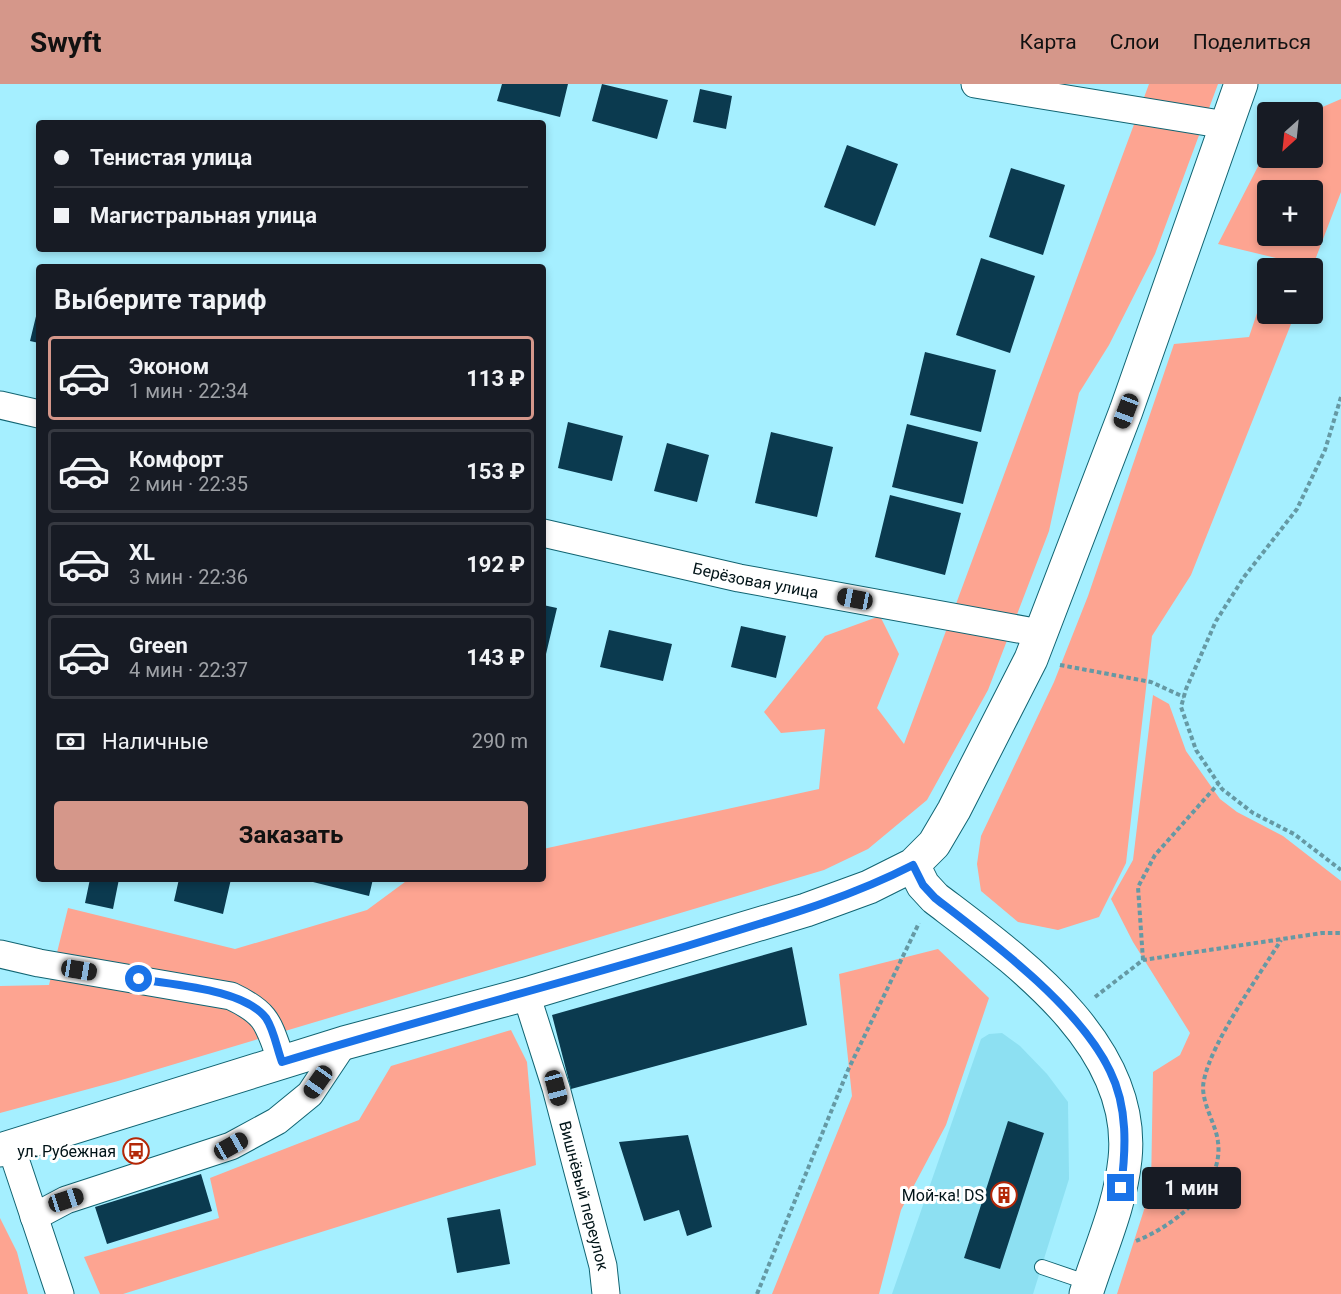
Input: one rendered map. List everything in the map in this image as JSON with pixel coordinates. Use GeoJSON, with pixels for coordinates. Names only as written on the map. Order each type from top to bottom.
{"type":"FeatureCollection","features":[{"type":"Feature","properties":{"kind":"street"},"geometry":{"type":"LineString","coordinates":[[975,84],[1226,124]]}},
{"type":"Feature","properties":{"kind":"street"},"geometry":{"type":"LineString","coordinates":[[60,1294],[34,1217],[5,1149],[344,1043],[526,994],[806,910],[869,887],[913,865],[934,844],[954,810],[1035,646],[1126,411],[1240,84]]}},
{"type":"Feature","properties":{"kind":"street"},"geometry":{"type":"LineString","coordinates":[[0,405],[36,413]]}},
{"type":"Feature","properties":{"kind":"street","name":"Берёзовая улица"},"geometry":{"type":"LineString","coordinates":[[546,534],[1035,646]]}},
{"type":"Feature","properties":{"kind":"street"},"geometry":{"type":"LineString","coordinates":[[913,865],[923,885],[935,898],[1037,983],[1071,1016],[1110,1071],[1125,1126],[1125,1156],[1121,1188],[1092,1278]]}},
{"type":"Feature","properties":{"kind":"street"},"geometry":{"type":"LineString","coordinates":[[0,954],[39,963],[231,996],[252,1006],[266,1019],[282,1062]]}},
{"type":"Feature","properties":{"kind":"street","name":"Вишнёвый переулок"},"geometry":{"type":"LineString","coordinates":[[526,994],[559,1100],[603,1266],[606,1294]]}},
{"type":"Feature","properties":{"kind":"street"},"geometry":{"type":"LineString","coordinates":[[34,1217],[66,1200],[231,1146],[277,1121],[310,1094],[344,1043]]}},
{"type":"Feature","properties":{"kind":"lane"},"geometry":{"type":"LineString","coordinates":[[1042,1267],[1092,1278]]}},
{"type":"Feature","properties":{"kind":"path"},"geometry":{"type":"LineString","coordinates":[[1341,397],[1325,450],[1297,509],[1244,577],[1216,621],[1181,707],[1196,750],[1218,784],[1253,813],[1294,834],[1341,870]]}},
{"type":"Feature","properties":{"kind":"path"},"geometry":{"type":"LineString","coordinates":[[1035,646],[1150,682],[1184,697]]}},
{"type":"Feature","properties":{"kind":"path"},"geometry":{"type":"LineString","coordinates":[[1143,960],[1138,887],[1155,855],[1218,784]]}},
{"type":"Feature","properties":{"kind":"path"},"geometry":{"type":"LineString","coordinates":[[758,1294],[848,1070],[921,920]]}},
{"type":"Feature","properties":{"kind":"path"},"geometry":{"type":"LineString","coordinates":[[1071,1016],[1143,960],[1322,933],[1341,933]]}},
{"type":"Feature","properties":{"kind":"path"},"geometry":{"type":"LineString","coordinates":[[1092,1278],[1182,1211],[1208,1185],[1218,1167],[1218,1142],[1203,1082],[1215,1052],[1281,940]]}},
{"type":"Feature","properties":{"kind":"shaded area"},"geometry":{"type":"Polygon","coordinates":[[[1149,84],[1218,84],[1155,254],[1109,345],[1079,393],[1049,531],[988,690],[927,800],[868,849],[824,870],[118,1081],[0,1113],[0,986],[49,985],[68,908],[235,949],[367,910],[405,882],[546,882],[546,848],[819,789],[825,729],[781,733],[764,712],[825,636],[880,616],[899,654],[877,708],[904,744],[1149,84]]]}},
{"type":"Feature","properties":{"kind":"shaded area"},"geometry":{"type":"Polygon","coordinates":[[[1341,99],[1341,192],[1323,239],[1323,180],[1257,180],[1257,246],[1320,246],[1316,258],[1276,258],[1218,244],[1257,168],[1323,168],[1323,107],[1341,99]]]}},
{"type":"Feature","properties":{"kind":"shaded area"},"geometry":{"type":"Polygon","coordinates":[[[1257,313],[1257,324],[1291,324],[1191,575],[1152,636],[1126,863],[1099,917],[1058,930],[1018,922],[981,891],[977,864],[981,836],[1054,682],[1088,596],[1174,344],[1249,337],[1257,313]]]}},
{"type":"Feature","properties":{"kind":"shaded area"},"geometry":{"type":"Polygon","coordinates":[[[1153,695],[1169,704],[1186,751],[1220,799],[1237,812],[1283,836],[1341,881],[1341,1294],[1117,1294],[1151,1188],[1153,1072],[1180,1055],[1190,1033],[1133,942],[1111,899],[1133,860],[1153,695]]]}},
{"type":"Feature","properties":{"kind":"shaded area"},"geometry":{"type":"Polygon","coordinates":[[[938,949],[989,998],[946,1125],[901,1210],[879,1294],[772,1294],[852,1096],[839,974],[938,949]]]}},
{"type":"Feature","properties":{"kind":"shaded area"},"geometry":{"type":"Polygon","coordinates":[[[511,1030],[527,1062],[536,1165],[123,1294],[100,1294],[84,1257],[219,1218],[210,1178],[359,1120],[391,1066],[511,1030]]]}},
{"type":"Feature","properties":{"kind":"shaded area"},"geometry":{"type":"Polygon","coordinates":[[[1002,1033],[1020,1046],[1047,1074],[1068,1102],[1069,1179],[1033,1294],[892,1294],[981,1039],[989,1034],[1002,1033]]]}},
{"type":"Feature","properties":{"kind":"shaded area"},"geometry":{"type":"Polygon","coordinates":[[[0,1218],[17,1252],[28,1294],[0,1294],[0,1218]]]}},
{"type":"Feature","properties":{"kind":"building"},"geometry":{"type":"Polygon","coordinates":[[[502,84],[568,84],[560,117],[497,101],[502,84]]]}},
{"type":"Feature","properties":{"kind":"building"},"geometry":{"type":"Polygon","coordinates":[[[602,84],[668,100],[657,139],[592,121],[602,84]]]}},
{"type":"Feature","properties":{"kind":"building"},"geometry":{"type":"Polygon","coordinates":[[[700,89],[732,96],[726,129],[693,122],[700,89]]]}},
{"type":"Feature","properties":{"kind":"building"},"geometry":{"type":"Polygon","coordinates":[[[847,145],[898,164],[875,226],[824,207],[847,145]]]}},
{"type":"Feature","properties":{"kind":"building"},"geometry":{"type":"Polygon","coordinates":[[[1011,168],[1065,185],[1043,255],[989,237],[1011,168]]]}},
{"type":"Feature","properties":{"kind":"building"},"geometry":{"type":"Polygon","coordinates":[[[981,258],[1035,276],[1010,353],[956,335],[981,258]]]}},
{"type":"Feature","properties":{"kind":"building"},"geometry":{"type":"Polygon","coordinates":[[[36,316],[36,342],[30,341],[36,316]]]}},
{"type":"Feature","properties":{"kind":"building"},"geometry":{"type":"Polygon","coordinates":[[[925,352],[996,370],[981,432],[910,415],[925,352]]]}},
{"type":"Feature","properties":{"kind":"building"},"geometry":{"type":"Polygon","coordinates":[[[568,422],[623,436],[612,481],[558,468],[568,422]]]}},
{"type":"Feature","properties":{"kind":"building"},"geometry":{"type":"Polygon","coordinates":[[[907,424],[978,442],[963,504],[892,487],[907,424]]]}},
{"type":"Feature","properties":{"kind":"building"},"geometry":{"type":"Polygon","coordinates":[[[771,432],[833,447],[817,517],[755,503],[771,432]]]}},
{"type":"Feature","properties":{"kind":"building"},"geometry":{"type":"Polygon","coordinates":[[[667,443],[709,455],[697,502],[654,491],[667,443]]]}},
{"type":"Feature","properties":{"kind":"building"},"geometry":{"type":"Polygon","coordinates":[[[890,495],[961,513],[945,575],[875,557],[890,495]]]}},
{"type":"Feature","properties":{"kind":"building"},"geometry":{"type":"Polygon","coordinates":[[[546,606],[557,608],[546,654],[546,606]]]}},
{"type":"Feature","properties":{"kind":"building"},"geometry":{"type":"Polygon","coordinates":[[[741,626],[786,636],[776,678],[731,667],[741,626]]]}},
{"type":"Feature","properties":{"kind":"building"},"geometry":{"type":"Polygon","coordinates":[[[609,630],[672,644],[663,681],[600,667],[609,630]]]}},
{"type":"Feature","properties":{"kind":"building"},"geometry":{"type":"Polygon","coordinates":[[[89,882],[118,882],[113,909],[85,903],[89,882]]]}},
{"type":"Feature","properties":{"kind":"building"},"geometry":{"type":"Polygon","coordinates":[[[178,882],[230,882],[223,914],[174,901],[178,882]]]}},
{"type":"Feature","properties":{"kind":"building"},"geometry":{"type":"Polygon","coordinates":[[[313,882],[372,882],[369,896],[313,882]]]}},
{"type":"Feature","properties":{"kind":"building"},"geometry":{"type":"Polygon","coordinates":[[[792,947],[807,1025],[571,1089],[552,1015],[792,947]]]}},
{"type":"Feature","properties":{"kind":"building","name":"Мой-ка! DS"},"geometry":{"type":"Polygon","coordinates":[[[1008,1121],[1044,1133],[1000,1269],[964,1258],[1008,1121]]]}},
{"type":"Feature","properties":{"kind":"building"},"geometry":{"type":"Polygon","coordinates":[[[688,1135],[712,1227],[687,1236],[679,1210],[644,1221],[619,1142],[688,1135]]]}},
{"type":"Feature","properties":{"kind":"building"},"geometry":{"type":"Polygon","coordinates":[[[201,1174],[212,1211],[107,1244],[95,1207],[201,1174]]]}},
{"type":"Feature","properties":{"kind":"building"},"geometry":{"type":"Polygon","coordinates":[[[500,1209],[510,1264],[457,1273],[447,1218],[500,1209]]]}},
{"type":"Feature","properties":{"kind":"place","name":"ул. Рубежная"},"geometry":{"type":"Point","coordinates":[136,1151]}},
{"type":"Feature","properties":{"kind":"place","name":"Мой-ка! DS"},"geometry":{"type":"Point","coordinates":[1004,1195]}},
{"type":"Feature","properties":{"kind":"route"},"geometry":{"type":"LineString","coordinates":[[139,979],[231,996],[252,1006],[266,1019],[282,1062],[526,994],[806,910],[869,887],[913,865],[923,885],[935,898],[968,923],[1037,983],[1071,1016],[1096,1049],[1110,1071],[1119,1097],[1125,1126],[1125,1156],[1121,1188]]}}]}
